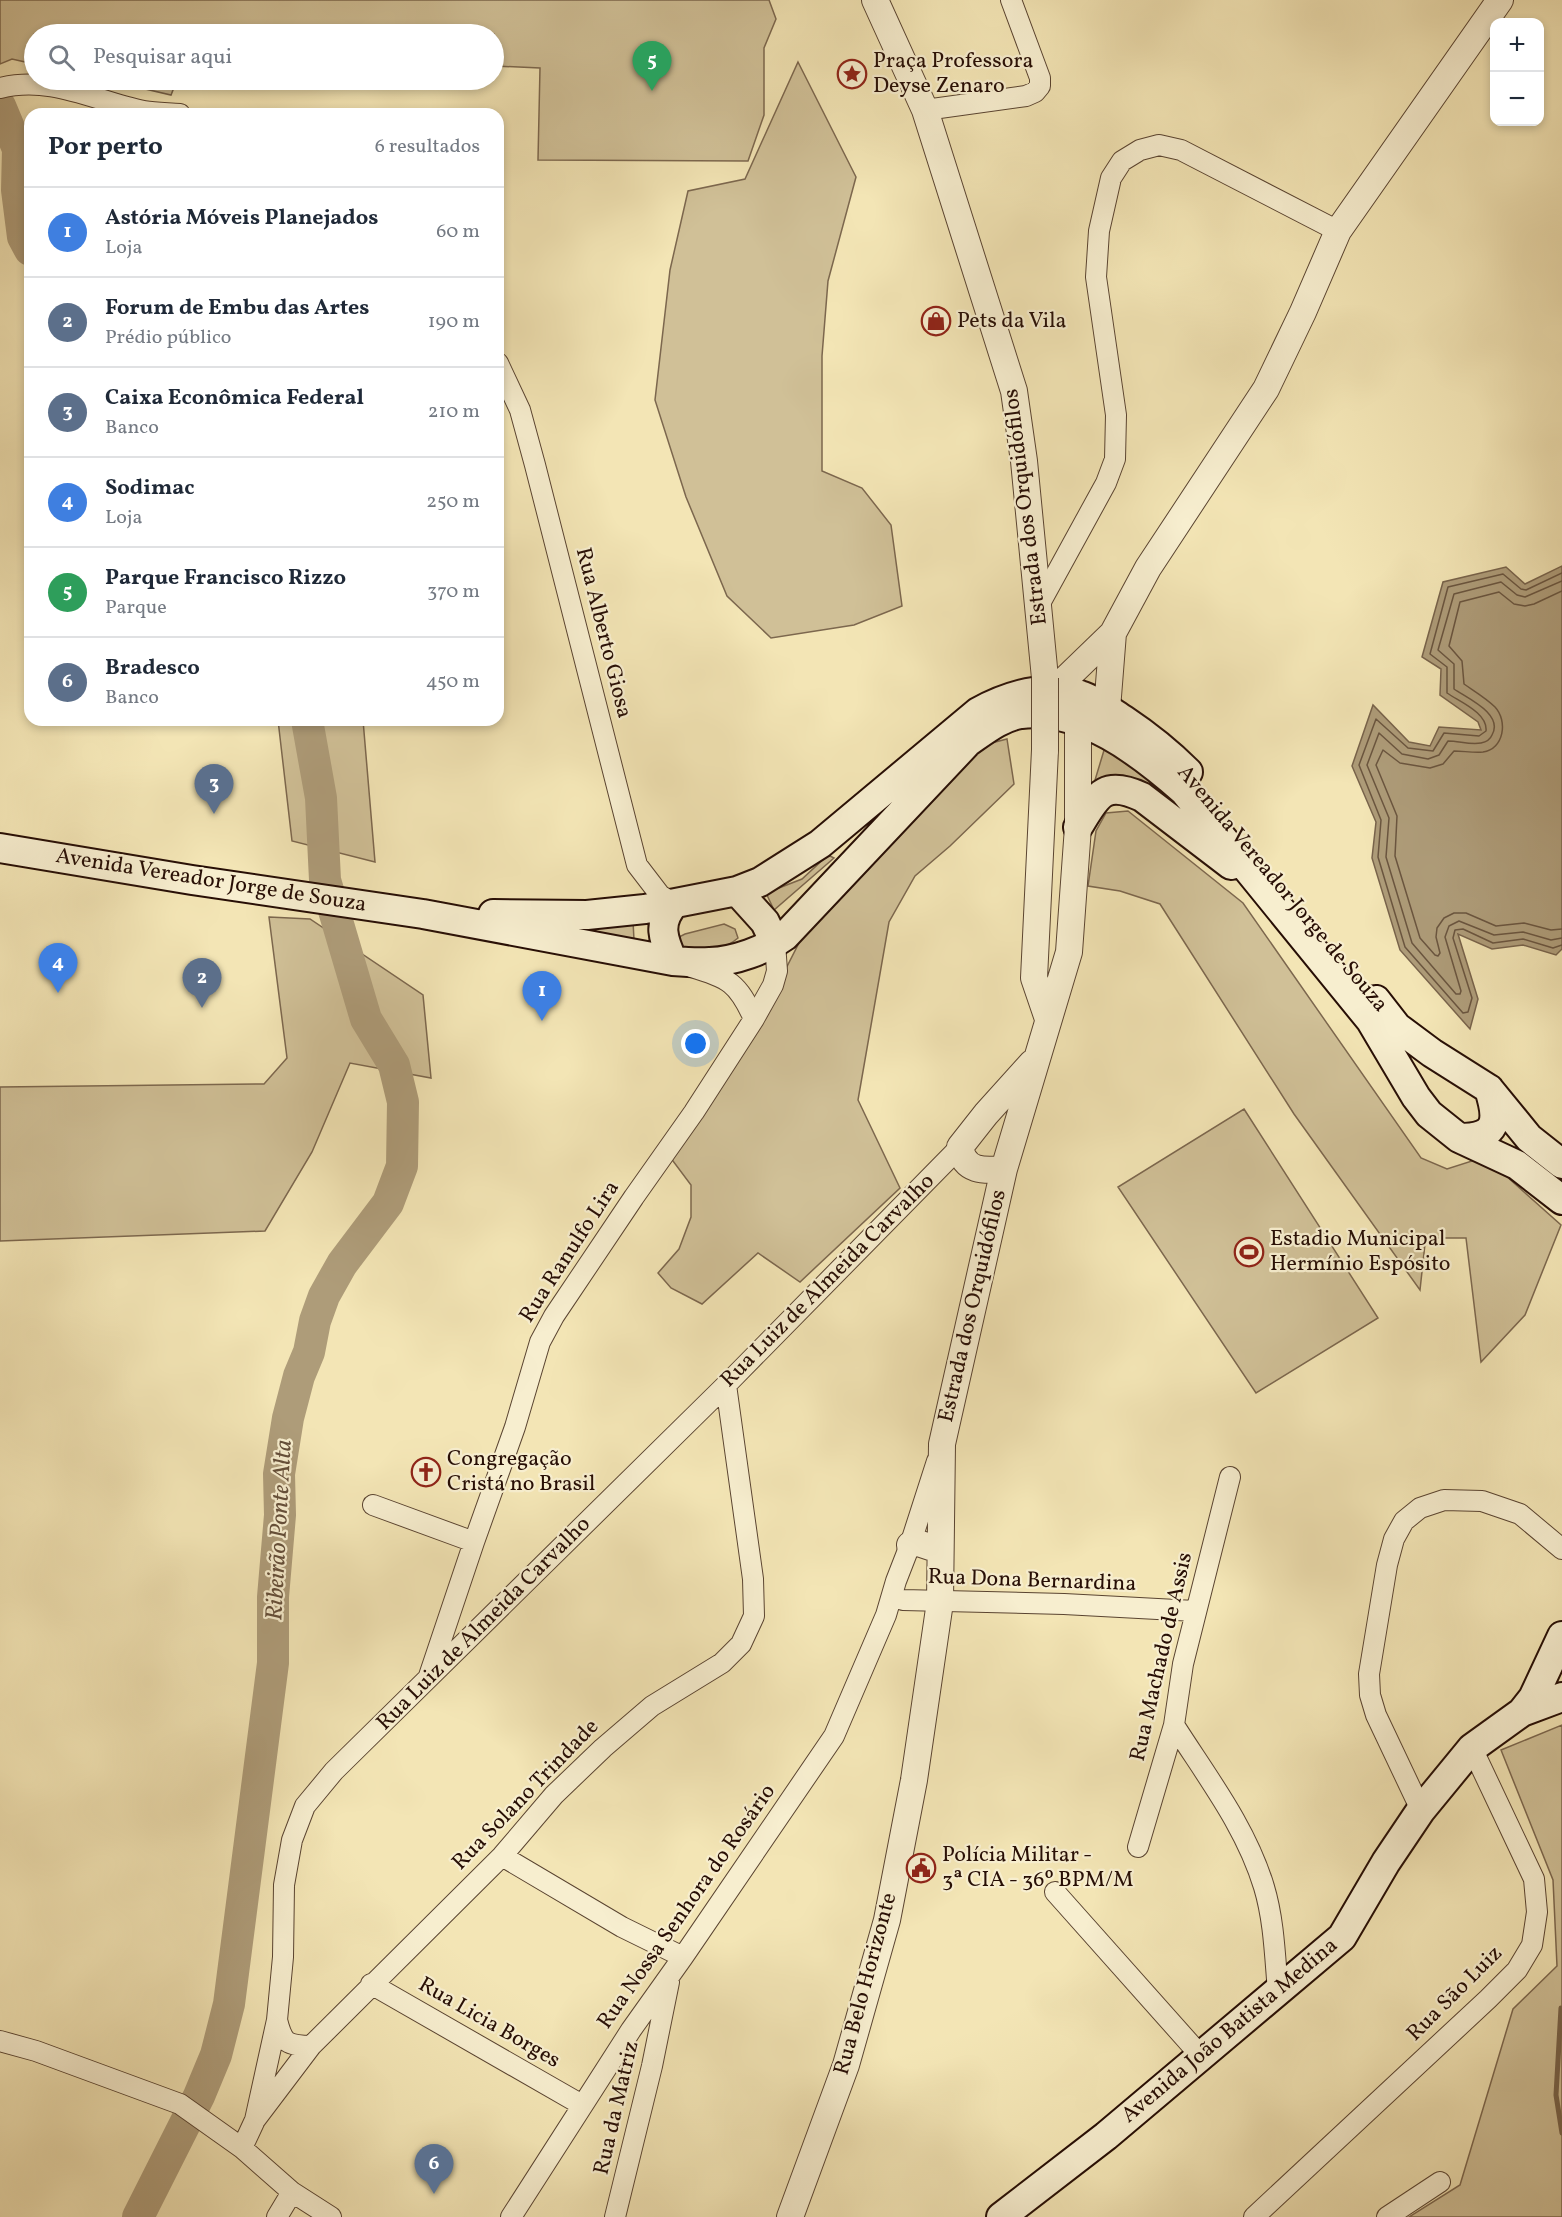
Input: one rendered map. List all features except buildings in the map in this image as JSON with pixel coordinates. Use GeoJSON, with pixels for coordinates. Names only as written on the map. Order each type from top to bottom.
{"type":"FeatureCollection","features":[{"type":"Feature","properties":{"kind":"main road","name":"Avenida Vereador Jorge de Souza"},"geometry":{"type":"LineString","coordinates":[[423,914],[587,915],[645,909],[737,891],[779,872],[820,844],[978,712],[995,703],[1033,692],[1049,684],[1079,694],[1107,709],[1154,740],[1201,784],[1397,1027],[1432,1053],[1489,1089],[1529,1138],[1562,1164]]}},
{"type":"Feature","properties":{"kind":"main road","name":"Avenida Vereador Jorge de Souza"},"geometry":{"type":"LineString","coordinates":[[0,848],[192,880],[423,914],[673,961],[711,962],[746,954],[775,943],[801,920],[968,742],[1003,719],[1019,714],[1042,714],[1078,722],[1121,743],[1149,762],[1184,791],[1379,1032],[1401,1073],[1422,1105],[1445,1128],[1459,1138],[1516,1165],[1562,1200]]}},
{"type":"Feature","properties":{"kind":"main road"},"geometry":{"type":"LineString","coordinates":[[1078,827],[1095,800],[1108,790],[1118,789],[1130,792],[1142,797],[1262,888]]}},
{"type":"Feature","properties":{"kind":"main road"},"geometry":{"type":"LineString","coordinates":[[737,891],[765,922],[775,943]]}},
{"type":"Feature","properties":{"kind":"main road"},"geometry":{"type":"LineString","coordinates":[[673,961],[663,938],[665,914],[674,904]]}},
{"type":"Feature","properties":{"kind":"main road"},"geometry":{"type":"LineString","coordinates":[[1459,1138],[1482,1135],[1490,1128],[1496,1114],[1489,1089]]}},
{"type":"Feature","properties":{"kind":"main road","name":"Avenida João Batista Medina"},"geometry":{"type":"LineString","coordinates":[[1522,1712],[1533,1698],[1562,1636]]}},
{"type":"Feature","properties":{"kind":"main road","name":"Avenida João Batista Medina"},"geometry":{"type":"LineString","coordinates":[[1002,2217],[1106,2136],[1342,1937],[1386,1862],[1421,1810],[1472,1748],[1522,1712],[1562,1697]]}},
{"type":"Feature","properties":{"kind":"street","name":"Estrada dos Orquidófilos"},"geometry":{"type":"LineString","coordinates":[[875,0],[925,110],[1014,391],[1049,684],[1034,978]]}},
{"type":"Feature","properties":{"kind":"street"},"geometry":{"type":"LineString","coordinates":[[925,110],[1026,96],[1035,92],[1040,86],[1040,78],[1011,0]]}},
{"type":"Feature","properties":{"kind":"street"},"geometry":{"type":"LineString","coordinates":[[1049,684],[1113,633],[1148,568],[1266,389],[1338,231],[1500,0]]}},
{"type":"Feature","properties":{"kind":"street"},"geometry":{"type":"LineString","coordinates":[[3,87],[24,84]]}},
{"type":"Feature","properties":{"kind":"street"},"geometry":{"type":"LineString","coordinates":[[72,90],[135,108]]}},
{"type":"Feature","properties":{"kind":"street"},"geometry":{"type":"LineString","coordinates":[[1038,607],[1106,483],[1115,459],[1116,415],[1096,277],[1099,231],[1111,178],[1122,161],[1140,150],[1159,145],[1181,150],[1338,231]]}},
{"type":"Feature","properties":{"kind":"street","name":"Rua Alberto Giosa"},"geometry":{"type":"LineString","coordinates":[[504,376],[520,410],[532,454],[637,865],[660,895],[674,904]]}},
{"type":"Feature","properties":{"kind":"street"},"geometry":{"type":"LineString","coordinates":[[1107,709],[1113,633]]}},
{"type":"Feature","properties":{"kind":"street"},"geometry":{"type":"LineString","coordinates":[[960,1147],[962,1155],[974,1167],[983,1171],[1004,1169],[1069,952],[1078,827],[1078,722]]}},
{"type":"Feature","properties":{"kind":"street","name":"Rua Ranulfo Lira"},"geometry":{"type":"LineString","coordinates":[[427,1681],[474,1542],[493,1494],[540,1342],[554,1316],[694,1112],[754,1019],[773,985],[777,970],[775,943]]}},
{"type":"Feature","properties":{"kind":"street"},"geometry":{"type":"LineString","coordinates":[[1048,1019],[1034,978],[1069,952]]}},
{"type":"Feature","properties":{"kind":"street","name":"Avenida Vereador Jorge de Souza"},"geometry":{"type":"LineString","coordinates":[[673,961],[701,969],[729,981],[743,994],[754,1019]]}},
{"type":"Feature","properties":{"kind":"street","name":"Rua Luiz de Almeida Carvalho"},"geometry":{"type":"LineString","coordinates":[[255,2120],[277,2020],[283,1958],[284,1885],[292,1840],[305,1806],[334,1771],[726,1385],[960,1147],[986,1114],[1036,1059]]}},
{"type":"Feature","properties":{"kind":"street"},"geometry":{"type":"LineString","coordinates":[[986,1114],[997,1118],[1012,1140]]}},
{"type":"Feature","properties":{"kind":"street","name":"Estrada dos Orquidófilos"},"geometry":{"type":"LineString","coordinates":[[939,1550],[942,1444],[1004,1169]]}},
{"type":"Feature","properties":{"kind":"street","name":"Rua Solano Trindade"},"geometry":{"type":"LineString","coordinates":[[242,2148],[255,2120],[311,2046],[501,1856],[554,1795],[603,1748],[652,1706],[723,1663],[741,1644],[754,1616],[753,1579],[726,1385]]}},
{"type":"Feature","properties":{"kind":"street","name":"Rua Nossa Senhora do Rosário"},"geometry":{"type":"LineString","coordinates":[[511,2217],[631,2030],[834,1736],[886,1615],[942,1444]]}},
{"type":"Feature","properties":{"kind":"street","name":"Rua Machado de Assis"},"geometry":{"type":"LineString","coordinates":[[1138,1847],[1174,1725],[1183,1664],[1230,1477]]}},
{"type":"Feature","properties":{"kind":"street"},"geometry":{"type":"LineString","coordinates":[[1421,1810],[1376,1715],[1370,1695],[1369,1674],[1394,1539],[1404,1521],[1420,1508],[1444,1500],[1482,1501],[1520,1514],[1562,1549]]}},
{"type":"Feature","properties":{"kind":"street"},"geometry":{"type":"LineString","coordinates":[[373,1505],[474,1542]]}},
{"type":"Feature","properties":{"kind":"street"},"geometry":{"type":"LineString","coordinates":[[910,1545],[915,1542],[939,1550]]}},
{"type":"Feature","properties":{"kind":"street","name":"Rua Belo Horizonte"},"geometry":{"type":"LineString","coordinates":[[790,2217],[846,2065],[887,1920],[914,1780],[940,1602],[939,1550]]}},
{"type":"Feature","properties":{"kind":"street"},"geometry":{"type":"LineString","coordinates":[[896,1581],[903,1600]]}},
{"type":"Feature","properties":{"kind":"street","name":"Rua Nossa Senhora do Rosário"},"geometry":{"type":"LineString","coordinates":[[886,1615],[903,1600]]}},
{"type":"Feature","properties":{"kind":"street","name":"Rua Dona Bernardina"},"geometry":{"type":"LineString","coordinates":[[903,1600],[1064,1604],[1196,1611]]}},
{"type":"Feature","properties":{"kind":"street"},"geometry":{"type":"LineString","coordinates":[[1174,1725],[1233,1818],[1252,1855],[1268,1907],[1278,1992]]}},
{"type":"Feature","properties":{"kind":"street","name":"Rua São Luiz"},"geometry":{"type":"LineString","coordinates":[[1254,2217],[1488,1999],[1517,1970],[1532,1945],[1537,1912],[1534,1880],[1472,1748]]}},
{"type":"Feature","properties":{"kind":"street"},"geometry":{"type":"LineString","coordinates":[[501,1856],[622,1927],[683,1957]]}},
{"type":"Feature","properties":{"kind":"street"},"geometry":{"type":"LineString","coordinates":[[1055,1892],[1202,2056]]}},
{"type":"Feature","properties":{"kind":"street","name":"Rua da Matriz"},"geometry":{"type":"LineString","coordinates":[[615,2217],[652,2066],[671,1974]]}},
{"type":"Feature","properties":{"kind":"street","name":"Rua Licia Borges"},"geometry":{"type":"LineString","coordinates":[[371,1984],[582,2105]]}},
{"type":"Feature","properties":{"kind":"street"},"geometry":{"type":"LineString","coordinates":[[277,2020],[280,2035],[286,2042],[311,2046]]}},
{"type":"Feature","properties":{"kind":"street"},"geometry":{"type":"LineString","coordinates":[[0,2041],[36,2051],[180,2104],[242,2148],[292,2192],[331,2217]]}},
{"type":"Feature","properties":{"kind":"street"},"geometry":{"type":"LineString","coordinates":[[1387,2217],[1440,2182]]}},
{"type":"Feature","properties":{"kind":"street"},"geometry":{"type":"LineString","coordinates":[[277,2217],[292,2192]]}},
{"type":"Feature","properties":{"kind":"shaded area"},"geometry":{"type":"Polygon","coordinates":[[[0,0],[769,0],[776,19],[764,48],[764,115],[748,161],[538,160],[540,68],[504,66],[504,24],[24,24],[24,62],[12,59],[0,64],[0,0]]]}},
{"type":"Feature","properties":{"kind":"shaded area"},"geometry":{"type":"Polygon","coordinates":[[[798,62],[856,177],[828,281],[822,356],[822,471],[862,488],[891,525],[902,606],[854,625],[771,638],[727,596],[686,497],[655,400],[670,270],[688,191],[745,179],[798,62]]]}},
{"type":"Feature","properties":{"kind":"shaded area"},"geometry":{"type":"Polygon","coordinates":[[[150,90],[173,90],[171,95],[150,90]]]}},
{"type":"Feature","properties":{"kind":"shaded area"},"geometry":{"type":"Polygon","coordinates":[[[279,726],[364,726],[375,862],[292,841],[279,726]]]}},
{"type":"Feature","properties":{"kind":"shaded area"},"geometry":{"type":"Polygon","coordinates":[[[1007,739],[1014,784],[950,846],[915,876],[889,922],[858,1100],[900,1188],[800,1282],[758,1253],[702,1304],[671,1288],[658,1273],[679,1249],[691,1217],[691,1185],[670,1157],[748,1043],[801,939],[976,747],[1007,739]]]}},
{"type":"Feature","properties":{"kind":"shaded area"},"geometry":{"type":"Polygon","coordinates":[[[1105,747],[1161,783],[1195,825],[1170,798],[1148,783],[1129,781],[1092,790],[1105,747]]]}},
{"type":"Feature","properties":{"kind":"shaded area"},"geometry":{"type":"Polygon","coordinates":[[[1128,811],[1243,903],[1421,1158],[1447,1169],[1478,1159],[1505,1175],[1561,1225],[1525,1315],[1481,1362],[1466,1238],[1437,1238],[1425,1244],[1420,1290],[1294,1114],[1160,904],[1120,891],[1088,886],[1096,831],[1106,813],[1128,811]]]}},
{"type":"Feature","properties":{"kind":"shaded area"},"geometry":{"type":"Polygon","coordinates":[[[828,855],[834,858],[774,910],[766,893],[802,879],[828,855]]]}},
{"type":"Feature","properties":{"kind":"shaded area"},"geometry":{"type":"Polygon","coordinates":[[[269,917],[310,919],[423,995],[431,1078],[350,1063],[312,1152],[265,1231],[0,1241],[0,1087],[264,1084],[287,1058],[269,917]]]}},
{"type":"Feature","properties":{"kind":"shaded area"},"geometry":{"type":"Polygon","coordinates":[[[633,921],[634,940],[558,931],[633,921]]]}},
{"type":"Feature","properties":{"kind":"shaded area"},"geometry":{"type":"Polygon","coordinates":[[[724,924],[735,929],[738,938],[720,948],[685,954],[677,938],[724,924]]]}},
{"type":"Feature","properties":{"kind":"shaded area","name":"Estadio Municipal Hermínio Espósito"},"geometry":{"type":"Polygon","coordinates":[[[1244,1109],[1378,1318],[1256,1393],[1118,1187],[1244,1109]]]}},
{"type":"Feature","properties":{"kind":"shaded area"},"geometry":{"type":"Polygon","coordinates":[[[1562,1725],[1562,2217],[1409,2217],[1460,2185],[1513,2009],[1557,1966],[1553,1880],[1501,1750],[1562,1725]]]}},
{"type":"Feature","properties":{"kind":"water"},"geometry":{"type":"Polygon","coordinates":[[[1562,566],[1562,949],[1556,955],[1523,945],[1492,949],[1458,934],[1478,999],[1470,1029],[1400,950],[1372,858],[1376,822],[1352,766],[1373,705],[1409,742],[1430,746],[1439,727],[1481,730],[1478,722],[1440,695],[1441,669],[1422,657],[1443,582],[1506,567],[1525,584],[1562,566]]]}},
{"type":"Feature","properties":{"kind":"waterway","name":"Ribeirão Ponte Alta"},"geometry":{"type":"LineString","coordinates":[[0,106],[18,149],[17,190],[24,239]]}},
{"type":"Feature","properties":{"kind":"waterway","name":"Ribeirão Ponte Alta"},"geometry":{"type":"LineString","coordinates":[[138,2217],[199,2096],[216,2055],[229,2004],[273,1663],[273,1597],[280,1515],[279,1474],[288,1418],[324,1296],[342,1264],[388,1203],[402,1166],[403,1102],[394,1065],[366,1019],[325,880],[321,798],[308,726]]}},
{"type":"Feature","properties":{"kind":"waterway"},"geometry":{"type":"LineString","coordinates":[[1561,2008],[1556,2095],[1562,2133]]}},
{"type":"Feature","properties":{"kind":"place","name":"Praça Professora Deyse Zenaro"},"geometry":{"type":"Point","coordinates":[852,74]}},
{"type":"Feature","properties":{"kind":"place","name":"Parque Francisco Rizzo"},"geometry":{"type":"Point","coordinates":[652,91]}},
{"type":"Feature","properties":{"kind":"place","name":"Pets da Vila"},"geometry":{"type":"Point","coordinates":[936,321]}},
{"type":"Feature","properties":{"kind":"place","name":"Caixa Econômica Federal"},"geometry":{"type":"Point","coordinates":[214,814]}},
{"type":"Feature","properties":{"kind":"place","name":"Sodimac"},"geometry":{"type":"Point","coordinates":[58,993]}},
{"type":"Feature","properties":{"kind":"place","name":"Forum de Embu das Artes"},"geometry":{"type":"Point","coordinates":[202,1008]}},
{"type":"Feature","properties":{"kind":"place","name":"Astória Móveis Planejados"},"geometry":{"type":"Point","coordinates":[542,1021]}},
{"type":"Feature","properties":{"kind":"place","name":"Estadio Municipal Hermínio Espósito"},"geometry":{"type":"Point","coordinates":[1249,1252]}},
{"type":"Feature","properties":{"kind":"place","name":"Congregação Cristá no Brasil"},"geometry":{"type":"Point","coordinates":[426,1472]}},
{"type":"Feature","properties":{"kind":"place","name":"Polícia Militar - 3ª CIA - 36º BPM/M"},"geometry":{"type":"Point","coordinates":[921,1868]}},
{"type":"Feature","properties":{"kind":"place","name":"Bradesco"},"geometry":{"type":"Point","coordinates":[434,2194]}}]}
